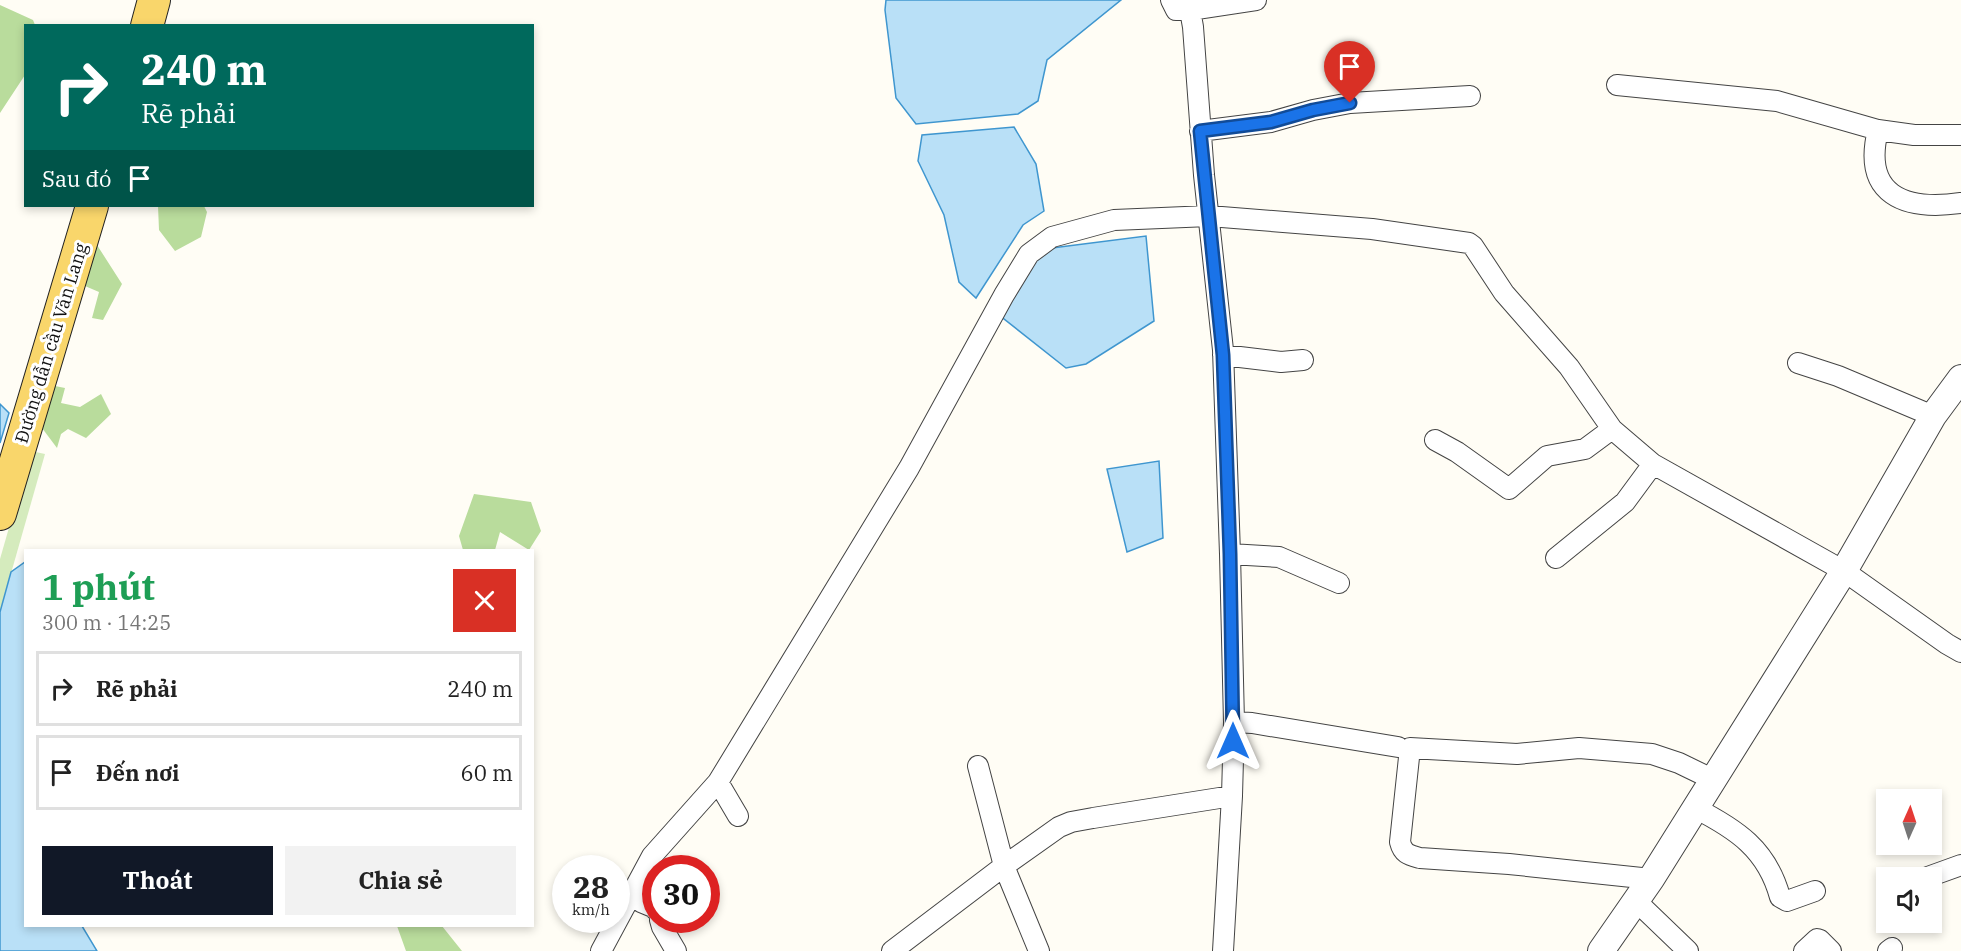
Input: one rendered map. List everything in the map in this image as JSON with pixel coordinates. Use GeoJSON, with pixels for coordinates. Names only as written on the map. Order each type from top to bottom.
{"type":"FeatureCollection","features":[{"type":"Feature","properties":{"kind":"main road"},"geometry":{"type":"LineString","coordinates":[[148,24],[154,0]]}},
{"type":"Feature","properties":{"kind":"main road","name":"Đường dẫn cầu Văn Lang"},"geometry":{"type":"LineString","coordinates":[[0,514],[92,207]]}},
{"type":"Feature","properties":{"kind":"street"},"geometry":{"type":"LineString","coordinates":[[1171,0],[1176,10],[1192,5],[1256,0]]}},
{"type":"Feature","properties":{"kind":"street"},"geometry":{"type":"LineString","coordinates":[[1192,5],[1200,131],[1223,355],[1230,554],[1234,722],[1223,951]]}},
{"type":"Feature","properties":{"kind":"street"},"geometry":{"type":"LineString","coordinates":[[1617,85],[1777,101],[1878,130],[1914,135],[1961,135]]}},
{"type":"Feature","properties":{"kind":"street"},"geometry":{"type":"LineString","coordinates":[[1200,131],[1271,122],[1313,110],[1350,103],[1470,96]]}},
{"type":"Feature","properties":{"kind":"street"},"geometry":{"type":"LineString","coordinates":[[1878,130],[1874,147],[1875,172],[1880,182],[1894,196],[1912,203],[1926,205],[1961,203]]}},
{"type":"Feature","properties":{"kind":"street"},"geometry":{"type":"LineString","coordinates":[[601,951],[652,856],[718,782],[909,468],[1029,254],[1052,237],[1114,220],[1209,216],[1372,229],[1469,243],[1503,293],[1569,367],[1612,429],[1653,464],[1844,571],[1961,652]]}},
{"type":"Feature","properties":{"kind":"street"},"geometry":{"type":"LineString","coordinates":[[1223,355],[1281,362],[1303,360]]}},
{"type":"Feature","properties":{"kind":"street"},"geometry":{"type":"LineString","coordinates":[[1798,363],[1838,376],[1933,416]]}},
{"type":"Feature","properties":{"kind":"street"},"geometry":{"type":"LineString","coordinates":[[1601,951],[1651,879],[1844,571],[1933,416],[1961,378]]}},
{"type":"Feature","properties":{"kind":"street"},"geometry":{"type":"LineString","coordinates":[[1435,440],[1457,452],[1509,489],[1546,456],[1585,449],[1612,429]]}},
{"type":"Feature","properties":{"kind":"street"},"geometry":{"type":"LineString","coordinates":[[1556,558],[1625,502],[1653,464]]}},
{"type":"Feature","properties":{"kind":"street"},"geometry":{"type":"LineString","coordinates":[[1230,554],[1279,557],[1339,583]]}},
{"type":"Feature","properties":{"kind":"street"},"geometry":{"type":"LineString","coordinates":[[1234,722],[1398,747]]}},
{"type":"Feature","properties":{"kind":"street"},"geometry":{"type":"LineString","coordinates":[[1651,879],[1509,864],[1420,858],[1407,854],[1402,850],[1400,842],[1410,748],[1517,754],[1579,748],[1652,754],[1688,767],[1712,779]]}},
{"type":"Feature","properties":{"kind":"street"},"geometry":{"type":"LineString","coordinates":[[978,766],[1004,866],[1040,951]]}},
{"type":"Feature","properties":{"kind":"street"},"geometry":{"type":"LineString","coordinates":[[718,782],[738,816]]}},
{"type":"Feature","properties":{"kind":"street"},"geometry":{"type":"LineString","coordinates":[[892,951],[1059,827],[1071,822],[1232,796]]}},
{"type":"Feature","properties":{"kind":"street"},"geometry":{"type":"LineString","coordinates":[[1695,808],[1727,824],[1744,837],[1770,868],[1780,897],[1787,901],[1815,891]]}},
{"type":"Feature","properties":{"kind":"street"},"geometry":{"type":"LineString","coordinates":[[1942,872],[1961,865]]}},
{"type":"Feature","properties":{"kind":"street"},"geometry":{"type":"LineString","coordinates":[[634,889],[642,902]]}},
{"type":"Feature","properties":{"kind":"street"},"geometry":{"type":"LineString","coordinates":[[1636,901],[1688,951]]}},
{"type":"Feature","properties":{"kind":"street"},"geometry":{"type":"LineString","coordinates":[[921,929],[923,951]]}},
{"type":"Feature","properties":{"kind":"street"},"geometry":{"type":"LineString","coordinates":[[666,933],[676,951]]}},
{"type":"Feature","properties":{"kind":"street"},"geometry":{"type":"LineString","coordinates":[[1804,951],[1817,939],[1831,951]]}},
{"type":"Feature","properties":{"kind":"green space"},"geometry":{"type":"Polygon","coordinates":[[[0,5],[33,20],[35,24],[24,24],[24,77],[0,113],[0,5]]]}},
{"type":"Feature","properties":{"kind":"green space"},"geometry":{"type":"Polygon","coordinates":[[[158,207],[204,207],[207,212],[201,237],[175,251],[159,230],[158,207]]]}},
{"type":"Feature","properties":{"kind":"green space"},"geometry":{"type":"Polygon","coordinates":[[[97,245],[122,284],[103,320],[92,318],[99,292],[85,286],[97,245]]]}},
{"type":"Feature","properties":{"kind":"green space"},"geometry":{"type":"Polygon","coordinates":[[[55,386],[65,388],[61,403],[80,407],[101,394],[111,414],[86,438],[68,429],[61,434],[57,448],[42,428],[55,386]]]}},
{"type":"Feature","properties":{"kind":"green space"},"geometry":{"type":"Polygon","coordinates":[[[31,451],[45,454],[0,612],[0,559],[31,451]]]}},
{"type":"Feature","properties":{"kind":"green space"},"geometry":{"type":"Polygon","coordinates":[[[474,494],[531,502],[541,531],[530,549],[500,532],[495,549],[463,549],[459,536],[474,494]]]}},
{"type":"Feature","properties":{"kind":"green space"},"geometry":{"type":"Polygon","coordinates":[[[397,927],[443,927],[462,951],[406,951],[397,927]]]}},
{"type":"Feature","properties":{"kind":"water"},"geometry":{"type":"Polygon","coordinates":[[[886,0],[1121,0],[1047,60],[1038,101],[1018,114],[916,124],[896,98],[885,10],[886,0]]]}},
{"type":"Feature","properties":{"kind":"water"},"geometry":{"type":"Polygon","coordinates":[[[1014,127],[1036,164],[1044,211],[1023,225],[976,298],[959,282],[944,215],[918,161],[922,135],[1014,127]]]}},
{"type":"Feature","properties":{"kind":"water"},"geometry":{"type":"Polygon","coordinates":[[[1146,236],[1154,321],[1086,364],[1066,368],[999,315],[1027,262],[1052,248],[1146,236]]]}},
{"type":"Feature","properties":{"kind":"water"},"geometry":{"type":"Polygon","coordinates":[[[0,404],[9,413],[0,443],[0,404]]]}},
{"type":"Feature","properties":{"kind":"water"},"geometry":{"type":"Polygon","coordinates":[[[1159,461],[1163,538],[1127,552],[1107,469],[1159,461]]]}},
{"type":"Feature","properties":{"kind":"water"},"geometry":{"type":"Polygon","coordinates":[[[24,563],[24,927],[83,927],[97,951],[0,951],[0,612],[11,572],[24,563]]]}},
{"type":"Feature","properties":{"kind":"route"},"geometry":{"type":"LineString","coordinates":[[1233,741],[1230,554],[1223,355],[1200,131],[1271,122],[1313,110],[1350,103]]}}]}
